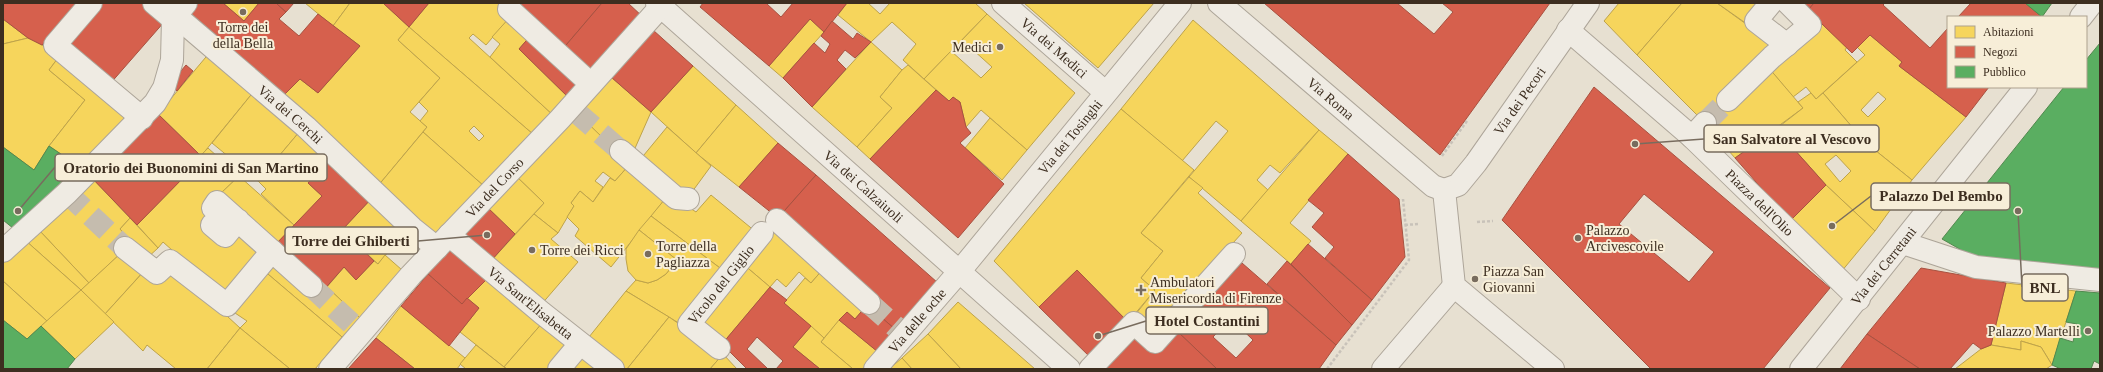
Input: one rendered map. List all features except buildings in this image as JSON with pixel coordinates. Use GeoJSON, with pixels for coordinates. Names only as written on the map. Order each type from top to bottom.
{"type":"FeatureCollection","features":[{"type":"Feature","properties":{"kind":"street"},"geometry":{"type":"LineString","coordinates":[[91,3],[55,45],[106,88],[140,120]]}},
{"type":"Feature","properties":{"kind":"street","name":"Via dei Medici"},"geometry":{"type":"LineString","coordinates":[[1003,3],[1105,92]]}},
{"type":"Feature","properties":{"kind":"street","name":"Via dei Tosinghi"},"geometry":{"type":"LineString","coordinates":[[959,272],[1105,92],[1180,3]]}},
{"type":"Feature","properties":{"kind":"street","name":"Via Roma"},"geometry":{"type":"LineString","coordinates":[[1220,3],[1433,186],[1444,190]]}},
{"type":"Feature","properties":{"kind":"street","name":"Via dei Pecori"},"geometry":{"type":"LineString","coordinates":[[1444,190],[1458,185],[1476,163],[1588,3]]}},
{"type":"Feature","properties":{"kind":"street"},"geometry":{"type":"LineString","coordinates":[[1771,3],[1756,21],[1787,45]]}},
{"type":"Feature","properties":{"kind":"street"},"geometry":{"type":"LineString","coordinates":[[1728,100],[1810,25],[1788,3]]}},
{"type":"Feature","properties":{"kind":"street"},"geometry":{"type":"LineString","coordinates":[[2082,16],[2092,3]]}},
{"type":"Feature","properties":{"kind":"street","name":"Via del Corso"},"geometry":{"type":"LineString","coordinates":[[330,369],[356,329],[573,110],[592,84],[661,4]]}},
{"type":"Feature","properties":{"kind":"street","name":"Via dei Calzaiuoli"},"geometry":{"type":"LineString","coordinates":[[661,4],[1069,369]]}},
{"type":"Feature","properties":{"kind":"street"},"geometry":{"type":"LineString","coordinates":[[509,9],[592,84]]}},
{"type":"Feature","properties":{"kind":"street"},"geometry":{"type":"LineString","coordinates":[[3,250],[67,192],[140,120],[155,103],[169,74],[172,60],[172,11]]}},
{"type":"Feature","properties":{"kind":"street","name":"Via dei Cerchi"},"geometry":{"type":"LineString","coordinates":[[172,11],[213,48],[306,126],[412,228],[443,242]]}},
{"type":"Feature","properties":{"kind":"street","name":"Piazza dell'Olio"},"geometry":{"type":"LineString","coordinates":[[1568,30],[1698,130],[1859,299]]}},
{"type":"Feature","properties":{"kind":"street","name":"Via dei Cerretani"},"geometry":{"type":"LineString","coordinates":[[1801,369],[1859,299],[2025,88]]}},
{"type":"Feature","properties":{"kind":"street"},"geometry":{"type":"LineString","coordinates":[[621,151],[676,198],[688,199]]}},
{"type":"Feature","properties":{"kind":"street"},"geometry":{"type":"LineString","coordinates":[[1444,190],[1454,286],[1553,369]]}},
{"type":"Feature","properties":{"kind":"street"},"geometry":{"type":"LineString","coordinates":[[238,220],[310,286]]}},
{"type":"Feature","properties":{"kind":"street","name":"Vicolo del Giglio"},"geometry":{"type":"LineString","coordinates":[[719,348],[689,324],[769,226],[869,304]]}},
{"type":"Feature","properties":{"kind":"street","name":"Via Sant'Elisabetta"},"geometry":{"type":"LineString","coordinates":[[443,242],[614,369]]}},
{"type":"Feature","properties":{"kind":"street"},"geometry":{"type":"LineString","coordinates":[[1902,243],[1976,267],[2100,280]]}},
{"type":"Feature","properties":{"kind":"street"},"geometry":{"type":"LineString","coordinates":[[125,248],[157,273],[170,261],[227,305],[272,251]]}},
{"type":"Feature","properties":{"kind":"street"},"geometry":{"type":"LineString","coordinates":[[1090,369],[1134,323],[1155,342],[1234,254]]}},
{"type":"Feature","properties":{"kind":"street","name":"Via delle oche"},"geometry":{"type":"LineString","coordinates":[[875,369],[901,332],[959,272]]}},
{"type":"Feature","properties":{"kind":"street"},"geometry":{"type":"LineString","coordinates":[[1383,369],[1454,286]]}},
{"type":"Feature","properties":{"kind":"street"},"geometry":{"type":"LineString","coordinates":[[559,369],[580,344]]}},
{"type":"Feature","properties":{"kind":"path"},"geometry":{"type":"LineString","coordinates":[[1327,369],[1409,260],[1402,194]]}},
{"type":"Feature","properties":{"kind":"tunnel"},"geometry":{"type":"LineString","coordinates":[[1705,123],[1728,100]]}},
{"type":"Feature","properties":{"kind":"tunnel"},"geometry":{"type":"LineString","coordinates":[[576,112],[621,151]]}},
{"type":"Feature","properties":{"kind":"tunnel"},"geometry":{"type":"LineString","coordinates":[[67,193],[125,248]]}},
{"type":"Feature","properties":{"kind":"tunnel"},"geometry":{"type":"LineString","coordinates":[[311,286],[353,325]]}},
{"type":"Feature","properties":{"kind":"tunnel"},"geometry":{"type":"LineString","coordinates":[[869,303],[897,328]]}},
{"type":"Feature","properties":{"kind":"place","name":"Torre dei della Bella"},"geometry":{"type":"Point","coordinates":[243,12]}},
{"type":"Feature","properties":{"kind":"place","name":"Medici"},"geometry":{"type":"Point","coordinates":[1000,47]}},
{"type":"Feature","properties":{"kind":"place","name":"San Salvatore al Vescovo"},"geometry":{"type":"Point","coordinates":[1635,144]}},
{"type":"Feature","properties":{"kind":"place","name":"Oratorio dei Buonomini di San Martino"},"geometry":{"type":"Point","coordinates":[18,211]}},
{"type":"Feature","properties":{"kind":"place","name":"BNL"},"geometry":{"type":"Point","coordinates":[2018,211]}},
{"type":"Feature","properties":{"kind":"place","name":"Palazzo Del Bembo"},"geometry":{"type":"Point","coordinates":[1832,226]}},
{"type":"Feature","properties":{"kind":"place","name":"Torre dei Ghiberti"},"geometry":{"type":"Point","coordinates":[487,235]}},
{"type":"Feature","properties":{"kind":"place","name":"Palazzo Arcivescovile"},"geometry":{"type":"Point","coordinates":[1578,238]}},
{"type":"Feature","properties":{"kind":"place","name":"Torre dei Ricci"},"geometry":{"type":"Point","coordinates":[532,250]}},
{"type":"Feature","properties":{"kind":"place","name":"Torre della Pagliazza"},"geometry":{"type":"Point","coordinates":[648,254]}},
{"type":"Feature","properties":{"kind":"place","name":"Piazza San Giovanni"},"geometry":{"type":"Point","coordinates":[1475,279]}},
{"type":"Feature","properties":{"kind":"place","name":"Ambulatori Misericordia di Firenze"},"geometry":{"type":"Point","coordinates":[1141,290]}},
{"type":"Feature","properties":{"kind":"place","name":"Palazzo Martelli"},"geometry":{"type":"Point","coordinates":[2088,331]}},
{"type":"Feature","properties":{"kind":"place","name":"Hotel Costantini"},"geometry":{"type":"Point","coordinates":[1098,336]}}]}
